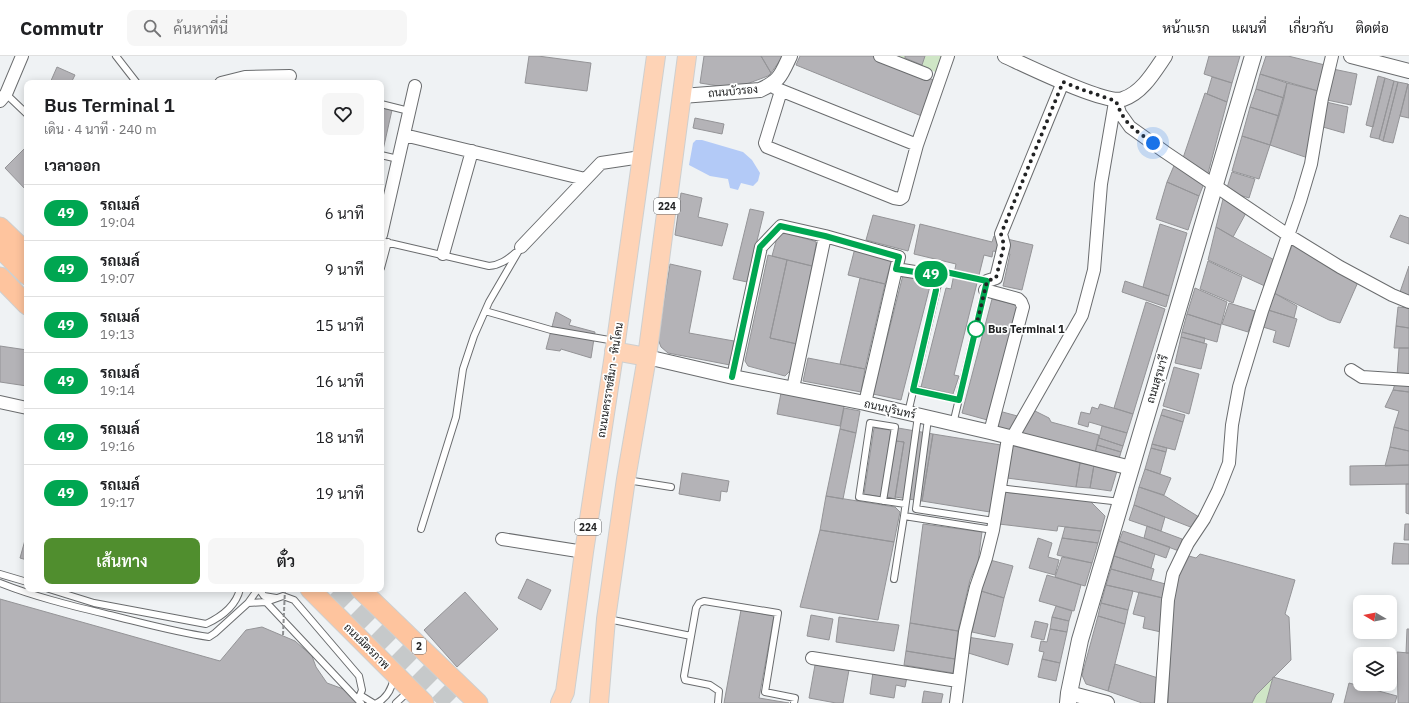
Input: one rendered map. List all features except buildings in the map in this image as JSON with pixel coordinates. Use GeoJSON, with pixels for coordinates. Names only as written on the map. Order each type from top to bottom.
{"type":"FeatureCollection","features":[{"type":"Feature","properties":{"kind":"highway"},"geometry":{"type":"LineString","coordinates":[[0,227],[24,251]]}},
{"type":"Feature","properties":{"kind":"highway"},"geometry":{"type":"LineString","coordinates":[[0,248],[24,272]]}},
{"type":"Feature","properties":{"kind":"highway"},"geometry":{"type":"LineString","coordinates":[[0,277],[24,301]]}},
{"type":"Feature","properties":{"kind":"highway","name":"ถนนมิตรภาพ"},"geometry":{"type":"LineString","coordinates":[[313,592],[424,703]]}},
{"type":"Feature","properties":{"kind":"highway","name":"2"},"geometry":{"type":"LineString","coordinates":[[363,592],[478,703]]}},
{"type":"Feature","properties":{"kind":"main road","name":"ถนนนครราชสีมา - หินโคน"},"geometry":{"type":"LineString","coordinates":[[560,703],[564,692],[656,56]]}},
{"type":"Feature","properties":{"kind":"main road","name":"224"},"geometry":{"type":"LineString","coordinates":[[599,703],[606,618],[626,480],[647,357],[687,56]]}},
{"type":"Feature","properties":{"kind":"main road","name":"ถนนสุรนารี"},"geometry":{"type":"LineString","coordinates":[[1068,698],[1080,640],[1253,56]]}},
{"type":"Feature","properties":{"kind":"main road"},"geometry":{"type":"LineString","coordinates":[[615,346],[647,357]]}},
{"type":"Feature","properties":{"kind":"street"},"geometry":{"type":"LineString","coordinates":[[3,97],[22,56]]}},
{"type":"Feature","properties":{"kind":"street","name":"ถนนบัวรอง"},"geometry":{"type":"LineString","coordinates":[[682,96],[776,88],[790,56]]}},
{"type":"Feature","properties":{"kind":"street"},"geometry":{"type":"LineString","coordinates":[[880,56],[926,74]]}},
{"type":"Feature","properties":{"kind":"street"},"geometry":{"type":"LineString","coordinates":[[917,145],[776,88],[765,143],[767,147],[887,196],[900,199],[903,197],[917,145],[948,56]]}},
{"type":"Feature","properties":{"kind":"street"},"geometry":{"type":"LineString","coordinates":[[1005,56],[1063,82],[1116,101],[1129,97],[1138,90],[1147,81],[1165,56]]}},
{"type":"Feature","properties":{"kind":"street"},"geometry":{"type":"LineString","coordinates":[[1162,703],[1168,600],[1173,574],[1218,491],[1229,463],[1232,426],[1239,387],[1262,311],[1311,164],[1322,98],[1332,56]]}},
{"type":"Feature","properties":{"kind":"street"},"geometry":{"type":"LineString","coordinates":[[1351,56],[1409,71]]}},
{"type":"Feature","properties":{"kind":"street"},"geometry":{"type":"LineString","coordinates":[[233,80],[245,77],[290,76]]}},
{"type":"Feature","properties":{"kind":"street"},"geometry":{"type":"LineString","coordinates":[[990,432],[1023,307],[1018,299],[986,286],[996,278],[1004,245],[1001,234],[1063,82]]}},
{"type":"Feature","properties":{"kind":"street"},"geometry":{"type":"LineString","coordinates":[[384,238],[398,159],[415,86]]}},
{"type":"Feature","properties":{"kind":"street"},"geometry":{"type":"LineString","coordinates":[[1116,101],[1120,113],[1130,126],[1215,186],[1288,235],[1359,278],[1409,302]]}},
{"type":"Feature","properties":{"kind":"street"},"geometry":{"type":"LineString","coordinates":[[956,703],[965,632],[976,587],[986,558],[994,526],[1010,438],[1082,315],[1094,270],[1101,184],[1116,101]]}},
{"type":"Feature","properties":{"kind":"street"},"geometry":{"type":"LineString","coordinates":[[404,135],[585,179]]}},
{"type":"Feature","properties":{"kind":"street"},"geometry":{"type":"LineString","coordinates":[[443,254],[472,152]]}},
{"type":"Feature","properties":{"kind":"street"},"geometry":{"type":"LineString","coordinates":[[520,247],[601,163],[642,157]]}},
{"type":"Feature","properties":{"kind":"street"},"geometry":{"type":"LineString","coordinates":[[732,377],[760,247],[780,226],[825,236],[899,257],[864,403]]}},
{"type":"Feature","properties":{"kind":"street"},"geometry":{"type":"LineString","coordinates":[[793,388],[825,236]]}},
{"type":"Feature","properties":{"kind":"street"},"geometry":{"type":"LineString","coordinates":[[896,269],[940,276]]}},
{"type":"Feature","properties":{"kind":"street","name":"ถนนบุรินทร์"},"geometry":{"type":"LineString","coordinates":[[647,357],[732,377],[864,403],[990,432],[1131,468]]}},
{"type":"Feature","properties":{"kind":"street"},"geometry":{"type":"LineString","coordinates":[[1351,370],[1362,377],[1409,380]]}},
{"type":"Feature","properties":{"kind":"street"},"geometry":{"type":"LineString","coordinates":[[0,402],[24,407]]}},
{"type":"Feature","properties":{"kind":"street"},"geometry":{"type":"LineString","coordinates":[[502,539],[584,552]]}},
{"type":"Feature","properties":{"kind":"street"},"geometry":{"type":"LineString","coordinates":[[812,658],[958,681]]}},
{"type":"Feature","properties":{"kind":"street"},"geometry":{"type":"LineString","coordinates":[[1068,698],[1107,703]]}},
{"type":"Feature","properties":{"kind":"lane"},"geometry":{"type":"LineString","coordinates":[[116,56],[135,80]]}},
{"type":"Feature","properties":{"kind":"lane"},"geometry":{"type":"LineString","coordinates":[[3,97],[24,112]]}},
{"type":"Feature","properties":{"kind":"lane"},"geometry":{"type":"LineString","coordinates":[[384,105],[409,111]]}},
{"type":"Feature","properties":{"kind":"lane"},"geometry":{"type":"LineString","coordinates":[[384,156],[398,159]]}},
{"type":"Feature","properties":{"kind":"lane"},"geometry":{"type":"LineString","coordinates":[[384,238],[489,266],[497,265],[507,260],[520,247]]}},
{"type":"Feature","properties":{"kind":"lane"},"geometry":{"type":"LineString","coordinates":[[422,529],[456,417],[463,369],[474,336],[485,311],[520,247]]}},
{"type":"Feature","properties":{"kind":"lane"},"geometry":{"type":"LineString","coordinates":[[953,424],[986,286],[941,271],[913,390],[918,416],[916,509],[994,526]]}},
{"type":"Feature","properties":{"kind":"lane"},"geometry":{"type":"LineString","coordinates":[[485,311],[615,346]]}},
{"type":"Feature","properties":{"kind":"lane"},"geometry":{"type":"LineString","coordinates":[[913,390],[959,400]]}},
{"type":"Feature","properties":{"kind":"lane"},"geometry":{"type":"LineString","coordinates":[[894,579],[918,416]]}},
{"type":"Feature","properties":{"kind":"lane"},"geometry":{"type":"LineString","coordinates":[[883,501],[895,426],[870,423],[859,497],[883,501],[905,504]]}},
{"type":"Feature","properties":{"kind":"lane"},"geometry":{"type":"LineString","coordinates":[[626,480],[671,488]]}},
{"type":"Feature","properties":{"kind":"lane"},"geometry":{"type":"LineString","coordinates":[[1000,488],[1121,502]]}},
{"type":"Feature","properties":{"kind":"lane"},"geometry":{"type":"LineString","coordinates":[[904,516],[994,526]]}},
{"type":"Feature","properties":{"kind":"lane"},"geometry":{"type":"LineString","coordinates":[[0,574],[24,581]]}},
{"type":"Feature","properties":{"kind":"lane"},"geometry":{"type":"LineString","coordinates":[[0,583],[24,591]]}},
{"type":"Feature","properties":{"kind":"lane"},"geometry":{"type":"LineString","coordinates":[[26,592],[81,608],[187,634],[209,637],[248,603],[256,592]]}},
{"type":"Feature","properties":{"kind":"lane"},"geometry":{"type":"LineString","coordinates":[[59,592],[94,603],[206,624],[222,615],[235,601],[239,592]]}},
{"type":"Feature","properties":{"kind":"lane"},"geometry":{"type":"LineString","coordinates":[[261,592],[264,596],[277,598]]}},
{"type":"Feature","properties":{"kind":"lane"},"geometry":{"type":"LineString","coordinates":[[248,603],[266,602],[283,596],[294,600],[359,676],[362,690],[360,700]]}},
{"type":"Feature","properties":{"kind":"lane"},"geometry":{"type":"LineString","coordinates":[[718,703],[719,691],[715,687],[685,680],[684,676],[696,608],[699,603],[704,600],[778,612],[765,692],[795,698],[794,703]]}},
{"type":"Feature","properties":{"kind":"lane"},"geometry":{"type":"LineString","coordinates":[[266,602],[360,700],[373,703]]}},
{"type":"Feature","properties":{"kind":"lane"},"geometry":{"type":"LineString","coordinates":[[606,618],[691,636]]}},
{"type":"Feature","properties":{"kind":"lane"},"geometry":{"type":"LineString","coordinates":[[377,703],[386,695],[392,686],[394,673]]}},
{"type":"Feature","properties":{"kind":"lane"},"geometry":{"type":"LineString","coordinates":[[396,703],[411,690]]}},
{"type":"Feature","properties":{"kind":"path"},"geometry":{"type":"LineString","coordinates":[[283,635],[285,592]]}},
{"type":"Feature","properties":{"kind":"green space"},"geometry":{"type":"Polygon","coordinates":[[[894,56],[944,56],[938,73],[894,56]]]}},
{"type":"Feature","properties":{"kind":"green space"},"geometry":{"type":"Polygon","coordinates":[[[1273,677],[1266,703],[1252,703],[1256,695],[1273,677]]]}},
{"type":"Feature","properties":{"kind":"water"},"geometry":{"type":"Polygon","coordinates":[[[696,140],[702,140],[743,152],[752,160],[760,173],[758,181],[753,186],[741,183],[738,190],[730,188],[728,179],[710,176],[689,165],[693,143],[696,140]]]}},
{"type":"Feature","properties":{"kind":"tunnel"},"geometry":{"type":"LineString","coordinates":[[339,592],[450,703]]}},
{"type":"Feature","properties":{"kind":"bus line","name":"49"},"geometry":{"type":"LineString","coordinates":[[732,377],[760,247],[780,226],[825,236],[899,257],[896,269],[940,276],[941,271],[987,281],[959,400],[913,390],[936,290]]}},
{"type":"Feature","properties":{"kind":"place","name":"Bus Terminal 1"},"geometry":{"type":"Point","coordinates":[976,329]}},
{"type":"Feature","properties":{"kind":"route"},"geometry":{"type":"LineString","coordinates":[[976,329],[975,331],[987,281],[996,278],[1004,245],[1001,234],[1063,82],[1116,101],[1120,113],[1130,126],[1153,143]]}}]}
